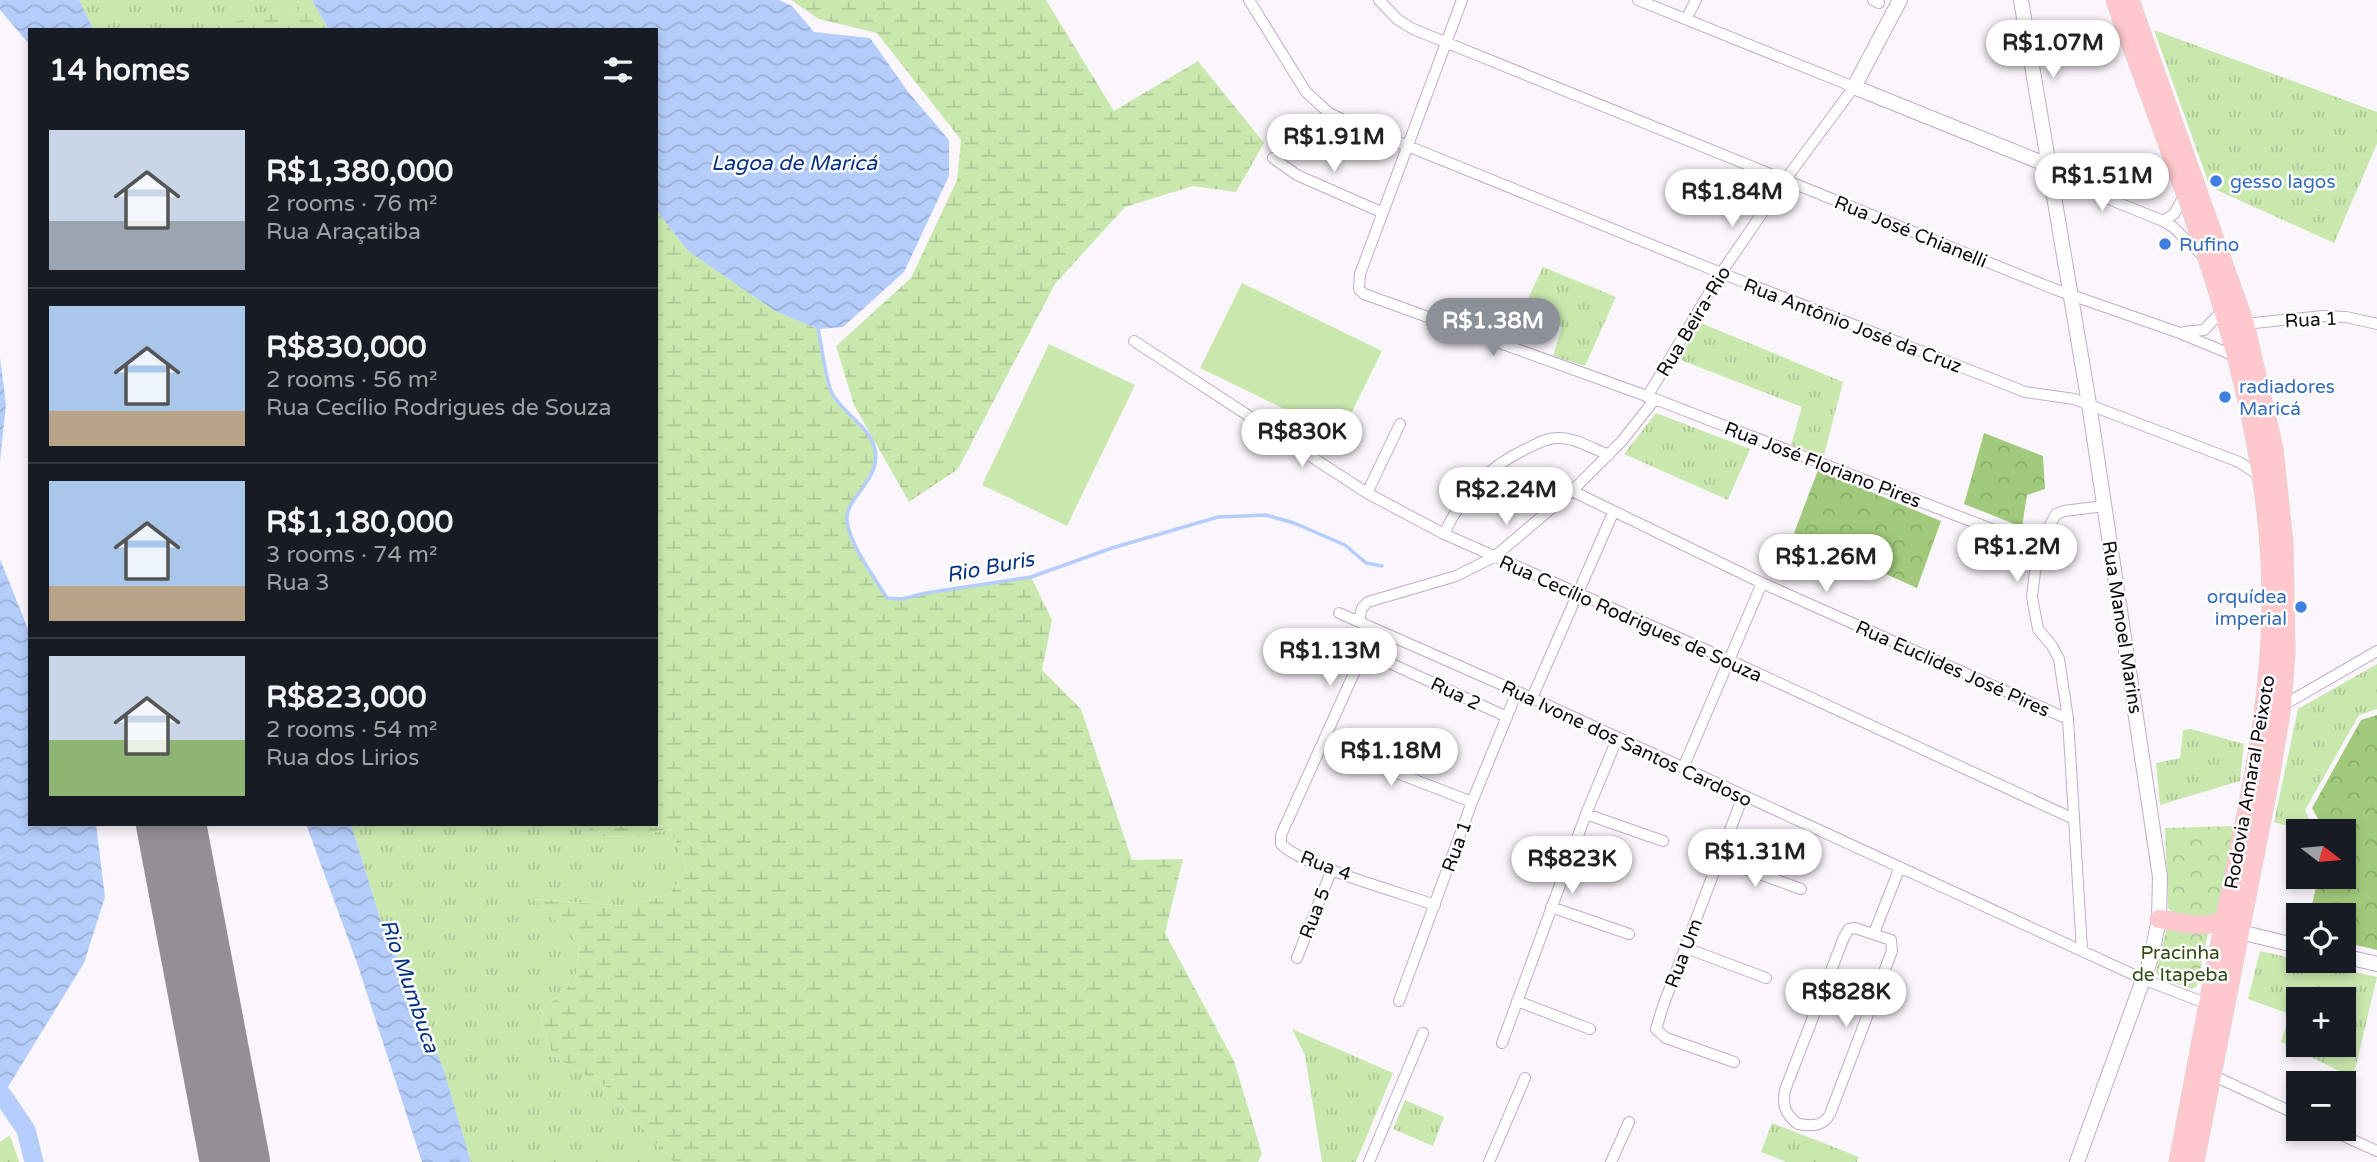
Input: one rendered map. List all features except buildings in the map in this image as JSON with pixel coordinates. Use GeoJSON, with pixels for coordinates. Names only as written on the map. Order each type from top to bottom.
{"type":"FeatureCollection","features":[{"type":"Feature","properties":{"kind":"highway","name":"Rodovia Amaral Peixoto"},"geometry":{"type":"LineString","coordinates":[[2115,0],[2206,259],[2252,418],[2266,508],[2272,593],[2265,709],[2254,776],[2178,1162]]}},
{"type":"Feature","properties":{"kind":"highway","name":"Rodovia Amaral Peixoto"},"geometry":{"type":"LineString","coordinates":[[2130,0],[2245,324],[2274,449],[2282,517],[2286,597],[2282,706],[2195,1162]]}},
{"type":"Feature","properties":{"kind":"highway"},"geometry":{"type":"LineString","coordinates":[[2159,919],[2207,926],[2225,918]]}},
{"type":"Feature","properties":{"kind":"main road","name":"Rua Beira-Rio"},"geometry":{"type":"LineString","coordinates":[[1854,87],[1900,0]]}},
{"type":"Feature","properties":{"kind":"main road","name":"Rua Manoel Marins"},"geometry":{"type":"LineString","coordinates":[[2021,0],[2089,404],[2160,877],[2159,919],[2145,980],[2077,1162]]}},
{"type":"Feature","properties":{"kind":"main road"},"geometry":{"type":"LineString","coordinates":[[1854,87],[2051,171]]}},
{"type":"Feature","properties":{"kind":"main road"},"geometry":{"type":"LineString","coordinates":[[2240,932],[2286,943]]}},
{"type":"Feature","properties":{"kind":"main road"},"geometry":{"type":"LineString","coordinates":[[2356,959],[2377,964]]}},
{"type":"Feature","properties":{"kind":"street","name":"Rua Antônio José da Cruz"},"geometry":{"type":"LineString","coordinates":[[1249,0],[1306,92],[1317,104],[1346,121],[1721,273],[2025,392],[2067,397],[2089,404],[2239,462],[2261,477]]}},
{"type":"Feature","properties":{"kind":"street","name":"Rua José Chianelli"},"geometry":{"type":"LineString","coordinates":[[1379,0],[1397,19],[1413,29],[2071,295],[2177,332],[2235,356]]}},
{"type":"Feature","properties":{"kind":"street"},"geometry":{"type":"LineString","coordinates":[[1273,158],[1297,175],[1381,212],[1409,145],[1462,0]]}},
{"type":"Feature","properties":{"kind":"street"},"geometry":{"type":"LineString","coordinates":[[1638,0],[1854,87]]}},
{"type":"Feature","properties":{"kind":"street"},"geometry":{"type":"LineString","coordinates":[[1686,19],[1696,0]]}},
{"type":"Feature","properties":{"kind":"street","name":"Rua Beira-Rio"},"geometry":{"type":"LineString","coordinates":[[1359,620],[1368,602],[1456,576],[1494,557],[1572,491],[1609,455],[1642,418],[1721,273],[1854,87]]}},
{"type":"Feature","properties":{"kind":"street"},"geometry":{"type":"LineString","coordinates":[[2051,171],[2163,221],[2206,259]]}},
{"type":"Feature","properties":{"kind":"street"},"geometry":{"type":"LineString","coordinates":[[2163,221],[2174,214],[2184,196]]}},
{"type":"Feature","properties":{"kind":"street","name":"Rua José Floriano Pires"},"geometry":{"type":"LineString","coordinates":[[1381,212],[1360,274],[1359,289],[1371,298],[1651,398],[2039,547]]}},
{"type":"Feature","properties":{"kind":"street"},"geometry":{"type":"LineString","coordinates":[[2177,332],[2204,330],[2222,311]]}},
{"type":"Feature","properties":{"kind":"street","name":"Rua 1"},"geometry":{"type":"LineString","coordinates":[[2245,324],[2323,316],[2346,317],[2377,324]]}},
{"type":"Feature","properties":{"kind":"street","name":"Rua Cecílio Rodrigues de Souza"},"geometry":{"type":"LineString","coordinates":[[1133,341],[1367,493],[1444,534],[1729,660],[2074,819]]}},
{"type":"Feature","properties":{"kind":"street"},"geometry":{"type":"LineString","coordinates":[[1367,493],[1400,424]]}},
{"type":"Feature","properties":{"kind":"street"},"geometry":{"type":"LineString","coordinates":[[1444,534],[1456,509],[1473,487],[1492,470],[1525,449],[1544,440],[1560,438],[1609,455]]}},
{"type":"Feature","properties":{"kind":"street"},"geometry":{"type":"LineString","coordinates":[[2239,462],[2257,447]]}},
{"type":"Feature","properties":{"kind":"street","name":"Rua Euclides José Pires"},"geometry":{"type":"LineString","coordinates":[[1572,491],[1762,583],[2068,719]]}},
{"type":"Feature","properties":{"kind":"street"},"geometry":{"type":"LineString","coordinates":[[2082,950],[2068,719],[2059,659],[2038,629],[2034,617],[2032,587],[2039,547],[2056,514],[2064,510],[2104,506]]}},
{"type":"Feature","properties":{"kind":"street"},"geometry":{"type":"LineString","coordinates":[[1532,698],[1614,513]]}},
{"type":"Feature","properties":{"kind":"street"},"geometry":{"type":"LineString","coordinates":[[1684,768],[1762,583]]}},
{"type":"Feature","properties":{"kind":"street","name":"Rua Ivone dos Santos Cardoso"},"geometry":{"type":"LineString","coordinates":[[1339,613],[1532,698],[2145,980],[2208,1003]]}},
{"type":"Feature","properties":{"kind":"street"},"geometry":{"type":"LineString","coordinates":[[2282,706],[2377,651]]}},
{"type":"Feature","properties":{"kind":"street","name":"Rua 2"},"geometry":{"type":"LineString","coordinates":[[1322,744],[1359,662],[1367,658],[1381,659],[1507,717]]}},
{"type":"Feature","properties":{"kind":"street","name":"Rua 1"},"geometry":{"type":"LineString","coordinates":[[1399,1001],[1472,802],[1517,692]]}},
{"type":"Feature","properties":{"kind":"street"},"geometry":{"type":"LineString","coordinates":[[1502,1043],[1586,814],[1617,739]]}},
{"type":"Feature","properties":{"kind":"street"},"geometry":{"type":"LineString","coordinates":[[1322,744],[1472,802]]}},
{"type":"Feature","properties":{"kind":"street","name":"Rua 4"},"geometry":{"type":"LineString","coordinates":[[1322,744],[1280,839],[1281,844],[1332,869],[1435,905]]}},
{"type":"Feature","properties":{"kind":"street","name":"Rua Um"},"geometry":{"type":"LineString","coordinates":[[1734,1062],[1684,1046],[1658,1032],[1656,1025],[1743,796]]}},
{"type":"Feature","properties":{"kind":"street"},"geometry":{"type":"LineString","coordinates":[[1586,814],[1663,841]]}},
{"type":"Feature","properties":{"kind":"street"},"geometry":{"type":"LineString","coordinates":[[1719,859],[1801,889]]}},
{"type":"Feature","properties":{"kind":"street"},"geometry":{"type":"LineString","coordinates":[[1874,933],[1900,867]]}},
{"type":"Feature","properties":{"kind":"street","name":"Rua 5"},"geometry":{"type":"LineString","coordinates":[[1297,958],[1332,869]]}},
{"type":"Feature","properties":{"kind":"street"},"geometry":{"type":"LineString","coordinates":[[1551,907],[1629,934]]}},
{"type":"Feature","properties":{"kind":"street"},"geometry":{"type":"LineString","coordinates":[[1855,928],[1874,933],[1891,940],[1892,951],[1840,1090],[1824,1123],[1798,1124],[1784,1109],[1785,1090],[1844,937],[1849,929],[1855,928]]}},
{"type":"Feature","properties":{"kind":"street"},"geometry":{"type":"LineString","coordinates":[[1686,948],[1766,978]]}},
{"type":"Feature","properties":{"kind":"street"},"geometry":{"type":"LineString","coordinates":[[1517,1001],[1590,1029]]}},
{"type":"Feature","properties":{"kind":"street"},"geometry":{"type":"LineString","coordinates":[[1369,1162],[1423,1033]]}},
{"type":"Feature","properties":{"kind":"street"},"geometry":{"type":"LineString","coordinates":[[2212,1075],[2286,1109]]}},
{"type":"Feature","properties":{"kind":"street"},"geometry":{"type":"LineString","coordinates":[[1489,1162],[1525,1078]]}},
{"type":"Feature","properties":{"kind":"street"},"geometry":{"type":"LineString","coordinates":[[1611,1162],[1629,1122]]}},
{"type":"Feature","properties":{"kind":"street"},"geometry":{"type":"LineString","coordinates":[[2355,1141],[2377,1151]]}},
{"type":"Feature","properties":{"kind":"green space"},"geometry":{"type":"Polygon","coordinates":[[[79,0],[301,0],[302,9],[218,25],[217,28],[93,28],[79,0]]]}},
{"type":"Feature","properties":{"kind":"green space"},"geometry":{"type":"Polygon","coordinates":[[[301,0],[312,0],[328,28],[216,28],[217,25],[301,9],[301,0]]]}},
{"type":"Feature","properties":{"kind":"green space"},"geometry":{"type":"Polygon","coordinates":[[[791,0],[1046,0],[1114,111],[1198,61],[1264,143],[1236,192],[1193,186],[1125,207],[1055,284],[958,469],[909,502],[854,405],[836,346],[911,278],[957,180],[961,140],[877,33],[819,19],[791,0]]]}},
{"type":"Feature","properties":{"kind":"green space"},"geometry":{"type":"Polygon","coordinates":[[[2154,30],[2377,112],[2377,144],[2334,243],[2210,187],[2154,30]]]}},
{"type":"Feature","properties":{"kind":"green space"},"geometry":{"type":"Polygon","coordinates":[[[658,213],[688,251],[775,311],[818,329],[832,392],[873,443],[876,455],[874,466],[852,503],[847,521],[858,550],[887,598],[902,599],[1031,577],[1052,620],[1042,670],[1081,709],[1132,860],[1183,859],[1165,933],[1234,1061],[1262,1154],[1258,1162],[673,1162],[606,1087],[553,1056],[539,1013],[575,981],[580,944],[533,899],[626,906],[670,894],[687,868],[671,829],[631,837],[596,836],[586,826],[658,826],[658,213]]]}},
{"type":"Feature","properties":{"kind":"green space"},"geometry":{"type":"Polygon","coordinates":[[[1543,267],[1616,297],[1585,366],[1553,356],[1562,327],[1522,311],[1543,267]]]}},
{"type":"Feature","properties":{"kind":"green space"},"geometry":{"type":"Polygon","coordinates":[[[1242,283],[1382,351],[1340,436],[1200,368],[1242,283]]]}},
{"type":"Feature","properties":{"kind":"green space"},"geometry":{"type":"Polygon","coordinates":[[[1701,323],[1843,382],[1824,455],[1791,445],[1802,407],[1678,359],[1701,323]]]}},
{"type":"Feature","properties":{"kind":"green space"},"geometry":{"type":"Polygon","coordinates":[[[1049,344],[1135,385],[1067,526],[982,485],[1049,344]]]}},
{"type":"Feature","properties":{"kind":"green space"},"geometry":{"type":"Polygon","coordinates":[[[1656,413],[1750,449],[1728,500],[1624,454],[1656,413]]]}},
{"type":"Feature","properties":{"kind":"green space"},"geometry":{"type":"Polygon","coordinates":[[[1984,433],[2043,456],[2045,489],[2027,495],[2022,527],[1964,504],[1984,433]]]}},
{"type":"Feature","properties":{"kind":"green space"},"geometry":{"type":"Polygon","coordinates":[[[1818,470],[1941,521],[1917,588],[1794,533],[1818,470]]]}},
{"type":"Feature","properties":{"kind":"green space"},"geometry":{"type":"Polygon","coordinates":[[[2377,664],[2377,709],[2359,715],[2305,810],[2309,819],[2286,819],[2286,825],[2274,822],[2298,709],[2377,664]]]}},
{"type":"Feature","properties":{"kind":"green space"},"geometry":{"type":"Polygon","coordinates":[[[2377,715],[2377,950],[2356,945],[2356,903],[2313,903],[2315,889],[2356,889],[2356,819],[2318,819],[2312,808],[2361,720],[2377,715]]]}},
{"type":"Feature","properties":{"kind":"green space"},"geometry":{"type":"Polygon","coordinates":[[[2191,729],[2244,744],[2240,781],[2160,805],[2156,763],[2180,758],[2183,730],[2191,729]]]}},
{"type":"Feature","properties":{"kind":"green space"},"geometry":{"type":"Polygon","coordinates":[[[352,826],[586,826],[597,836],[631,837],[672,829],[687,868],[670,894],[626,906],[535,899],[580,944],[575,981],[539,1013],[553,1056],[606,1087],[673,1162],[471,1162],[444,1071],[381,921],[352,826]]]}},
{"type":"Feature","properties":{"kind":"green space"},"geometry":{"type":"Polygon","coordinates":[[[2235,826],[2220,913],[2208,921],[2175,916],[2168,907],[2165,828],[2235,826]]]}},
{"type":"Feature","properties":{"kind":"green space","name":"Pracinha de Itapeba"},"geometry":{"type":"Polygon","coordinates":[[[2173,925],[2208,933],[2197,986],[2192,989],[2160,978],[2156,972],[2166,931],[2173,925]]]}},
{"type":"Feature","properties":{"kind":"green space"},"geometry":{"type":"Polygon","coordinates":[[[2260,951],[2286,957],[2286,973],[2356,972],[2377,977],[2355,1071],[2339,1071],[2311,1057],[2356,1057],[2356,987],[2286,987],[2286,1013],[2248,999],[2260,951]]]}},
{"type":"Feature","properties":{"kind":"green space"},"geometry":{"type":"Polygon","coordinates":[[[2286,1026],[2286,1044],[2281,1042],[2286,1026]]]}},
{"type":"Feature","properties":{"kind":"green space"},"geometry":{"type":"Polygon","coordinates":[[[1292,1029],[1393,1073],[1356,1162],[1322,1162],[1305,1055],[1292,1029]]]}},
{"type":"Feature","properties":{"kind":"green space"},"geometry":{"type":"Polygon","coordinates":[[[1405,1100],[1444,1117],[1433,1146],[1393,1129],[1405,1100]]]}},
{"type":"Feature","properties":{"kind":"green space"},"geometry":{"type":"Polygon","coordinates":[[[1772,1123],[1859,1157],[1857,1162],[1786,1162],[1761,1152],[1772,1123]]]}},
{"type":"Feature","properties":{"kind":"green space"},"geometry":{"type":"Polygon","coordinates":[[[10,1135],[19,1162],[0,1162],[0,1142],[10,1135]]]}},
{"type":"Feature","properties":{"kind":"water"},"geometry":{"type":"Polygon","coordinates":[[[0,0],[79,0],[93,28],[28,28],[28,43],[0,10],[0,0]]]}},
{"type":"Feature","properties":{"kind":"water","name":"Lagoa de Maricá"},"geometry":{"type":"Polygon","coordinates":[[[312,0],[779,0],[792,6],[814,32],[870,38],[909,93],[949,140],[949,176],[904,272],[843,327],[818,329],[775,311],[688,251],[658,213],[658,28],[328,28],[312,0]]]}},
{"type":"Feature","properties":{"kind":"water"},"geometry":{"type":"Polygon","coordinates":[[[0,358],[6,404],[0,461],[0,358]]]}},
{"type":"Feature","properties":{"kind":"water"},"geometry":{"type":"Polygon","coordinates":[[[0,559],[28,629],[28,826],[96,826],[105,897],[84,963],[0,1100],[0,559]]]}},
{"type":"Feature","properties":{"kind":"water","name":"Rio Mumbuca"},"geometry":{"type":"Polygon","coordinates":[[[307,826],[352,826],[381,921],[444,1071],[471,1162],[422,1162],[358,966],[307,826]]]}},
{"type":"Feature","properties":{"kind":"waterway","name":"Rio Buris"},"geometry":{"type":"LineString","coordinates":[[818,329],[832,393],[870,436],[873,443],[876,455],[874,466],[852,503],[847,521],[858,550],[887,598],[902,599],[1031,577],[1112,548],[1218,517],[1266,515],[1294,523],[1345,545],[1366,563],[1382,566]]}},
{"type":"Feature","properties":{"kind":"waterway"},"geometry":{"type":"LineString","coordinates":[[3,1096],[26,1130],[34,1162]]}},
{"type":"Feature","properties":{"kind":"runway"},"geometry":{"type":"LineString","coordinates":[[171,826],[235,1162]]}},
{"type":"Feature","properties":{"kind":"place","name":"gesso lagos"},"geometry":{"type":"Point","coordinates":[2216,181]}},
{"type":"Feature","properties":{"kind":"place","name":"Rufino"},"geometry":{"type":"Point","coordinates":[2165,244]}},
{"type":"Feature","properties":{"kind":"place","name":"radiadores Maricá"},"geometry":{"type":"Point","coordinates":[2225,397]}},
{"type":"Feature","properties":{"kind":"place","name":"orquídea imperial"},"geometry":{"type":"Point","coordinates":[2301,607]}}]}
